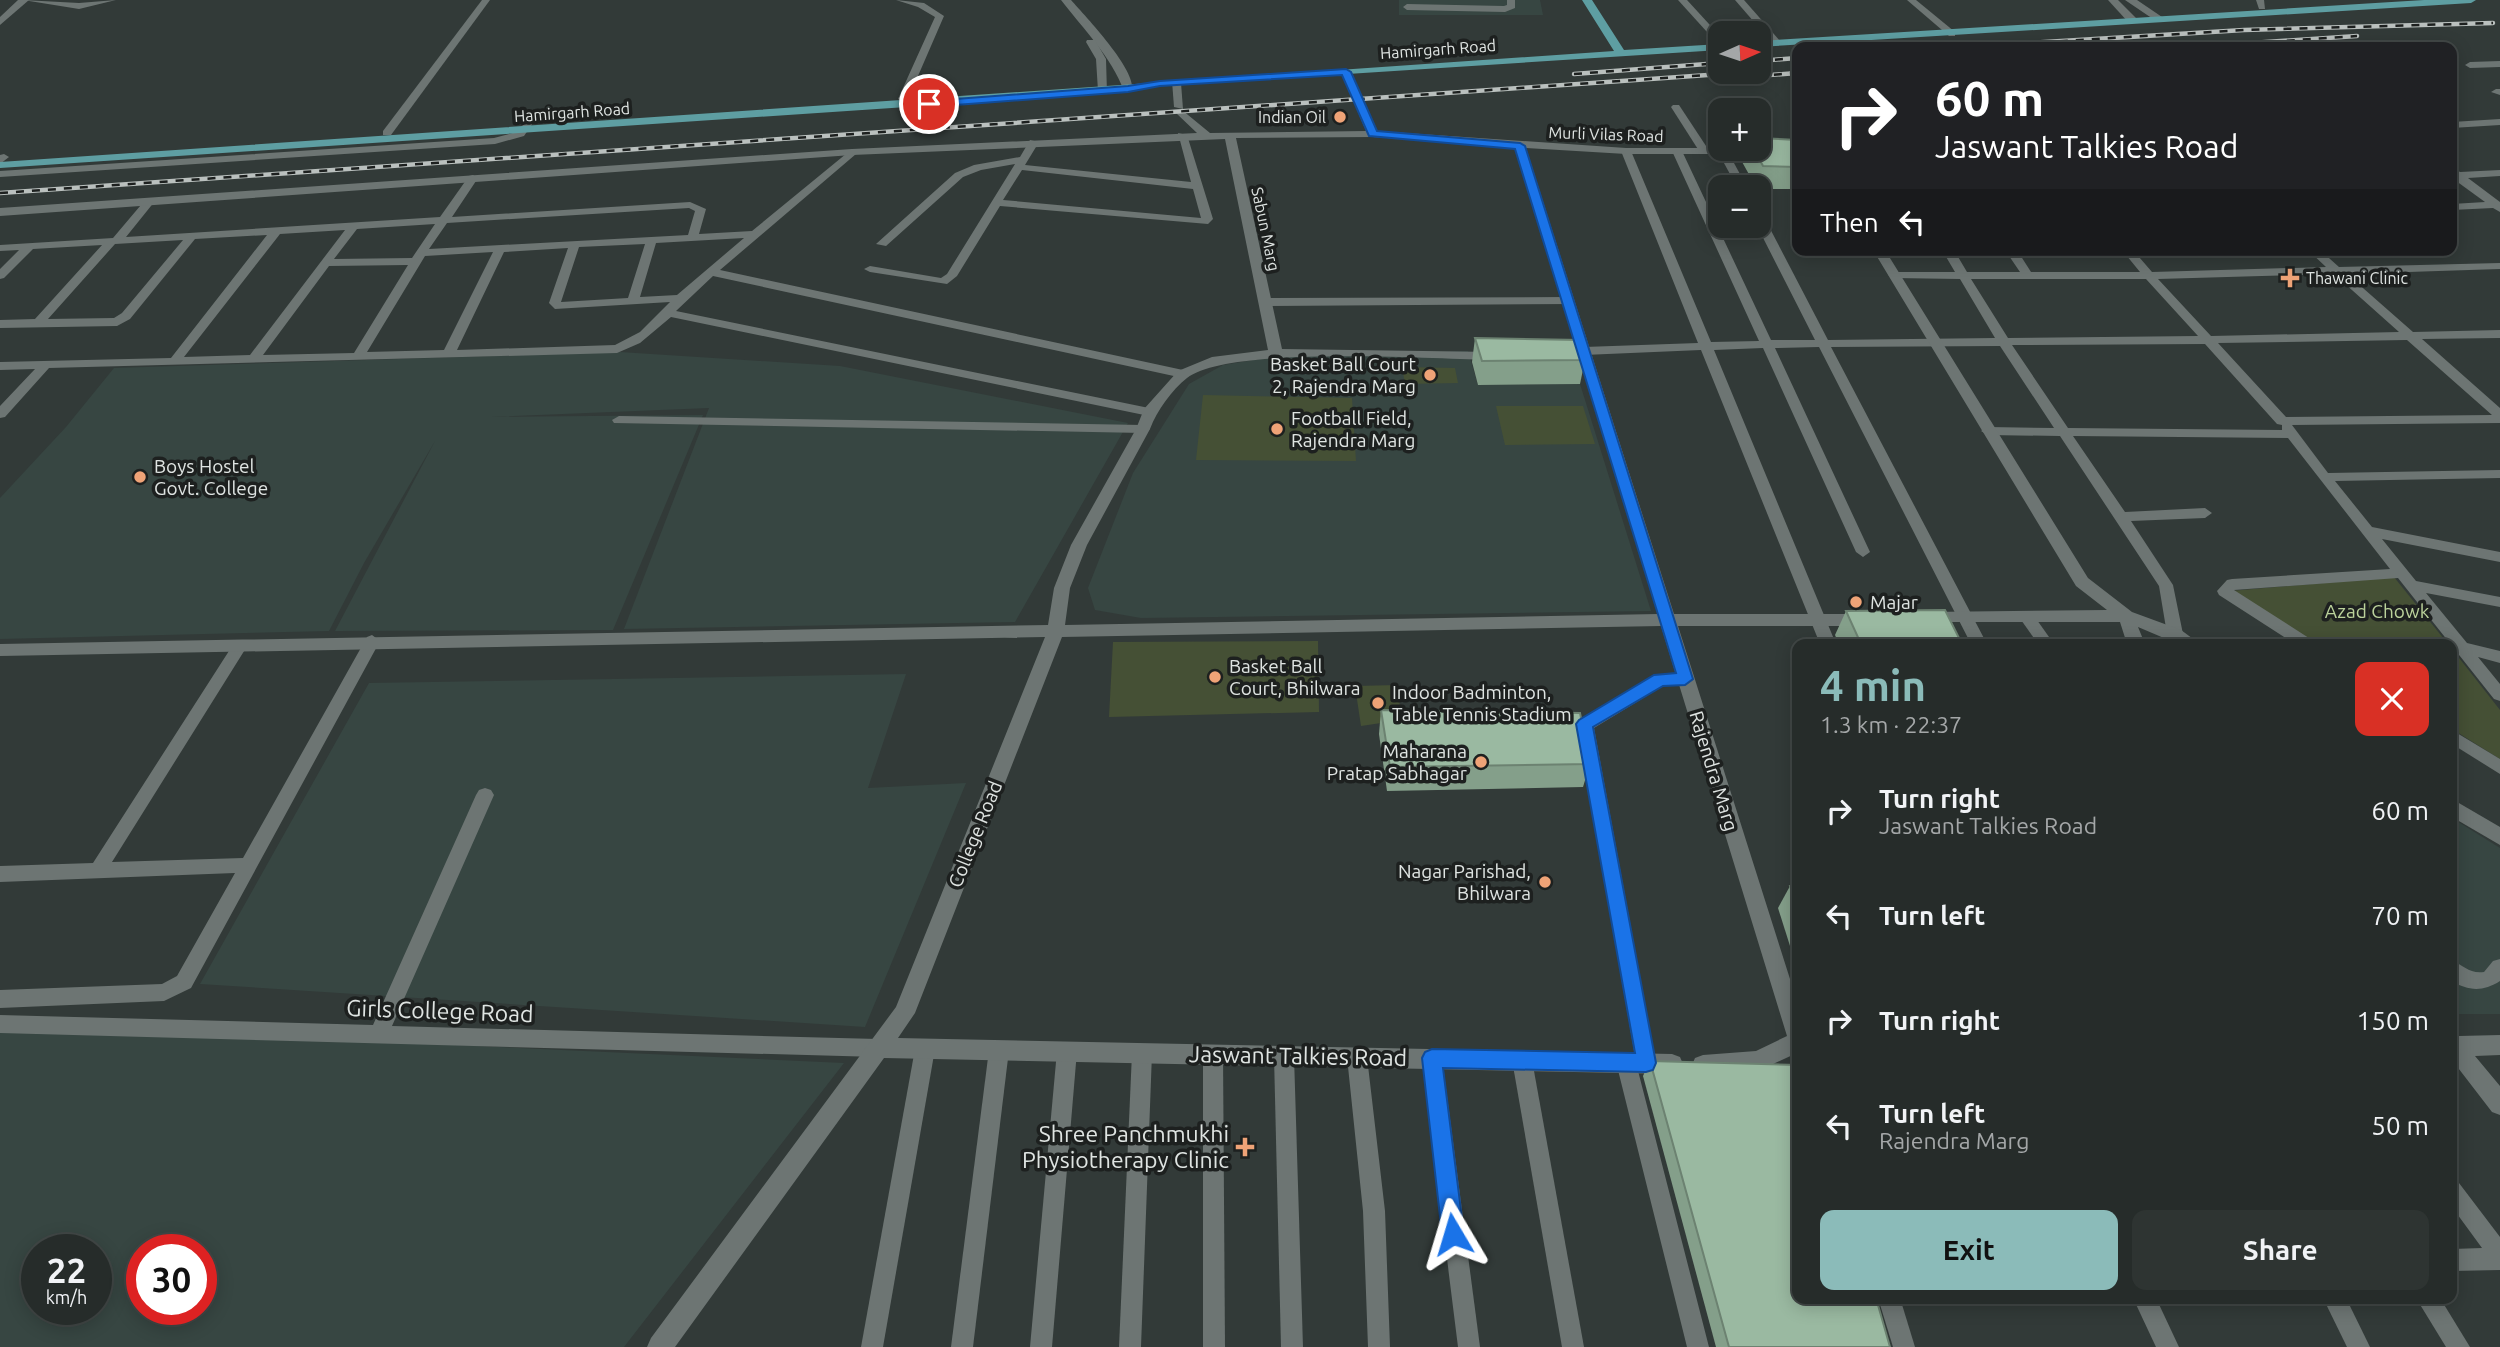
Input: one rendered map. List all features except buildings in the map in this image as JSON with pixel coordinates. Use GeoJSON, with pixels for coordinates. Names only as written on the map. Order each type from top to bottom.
{"type":"FeatureCollection","features":[{"type":"Feature","properties":{"kind":"main road"},"geometry":{"type":"LineString","coordinates":[[1578,0],[1607,54]]}},
{"type":"Feature","properties":{"kind":"main road"},"geometry":{"type":"LineString","coordinates":[[1587,0],[1621,54]]}},
{"type":"Feature","properties":{"kind":"main road"},"geometry":{"type":"LineString","coordinates":[[2156,17],[2261,3],[2375,0]]}},
{"type":"Feature","properties":{"kind":"main road"},"geometry":{"type":"LineString","coordinates":[[1796,42],[1928,35],[1948,31],[2130,18],[2471,0]]}},
{"type":"Feature","properties":{"kind":"main road"},"geometry":{"type":"LineString","coordinates":[[1771,43],[1792,42]]}},
{"type":"Feature","properties":{"kind":"main road","name":"Hamirgarh Road"},"geometry":{"type":"LineString","coordinates":[[1,160],[1708,48]]}},
{"type":"Feature","properties":{"kind":"main road","name":"Hamirgarh Road"},"geometry":{"type":"LineString","coordinates":[[1,160],[1101,88]]}},
{"type":"Feature","properties":{"kind":"street"},"geometry":{"type":"LineString","coordinates":[[0,11],[12,0]]}},
{"type":"Feature","properties":{"kind":"street"},"geometry":{"type":"LineString","coordinates":[[0,22],[25,0],[79,6],[112,0]]}},
{"type":"Feature","properties":{"kind":"street"},"geometry":{"type":"LineString","coordinates":[[387,133],[486,0]]}},
{"type":"Feature","properties":{"kind":"street"},"geometry":{"type":"LineString","coordinates":[[900,0],[921,5],[940,16],[903,99]]}},
{"type":"Feature","properties":{"kind":"street"},"geometry":{"type":"LineString","coordinates":[[1052,0],[1087,36],[1101,59],[1101,88]]}},
{"type":"Feature","properties":{"kind":"street"},"geometry":{"type":"LineString","coordinates":[[1066,0],[1103,43],[1128,86]]}},
{"type":"Feature","properties":{"kind":"street"},"geometry":{"type":"LineString","coordinates":[[1407,7],[1425,4],[1505,9],[1512,6],[1511,0]]}},
{"type":"Feature","properties":{"kind":"street"},"geometry":{"type":"LineString","coordinates":[[1682,0],[1708,28]]}},
{"type":"Feature","properties":{"kind":"street"},"geometry":{"type":"LineString","coordinates":[[1738,0],[1777,43]]}},
{"type":"Feature","properties":{"kind":"street"},"geometry":{"type":"LineString","coordinates":[[1911,0],[1948,31]]}},
{"type":"Feature","properties":{"kind":"street"},"geometry":{"type":"LineString","coordinates":[[2113,0],[2130,18]]}},
{"type":"Feature","properties":{"kind":"street"},"geometry":{"type":"LineString","coordinates":[[2130,0],[2156,17]]}},
{"type":"Feature","properties":{"kind":"street"},"geometry":{"type":"LineString","coordinates":[[2470,65],[2500,64]]}},
{"type":"Feature","properties":{"kind":"street"},"geometry":{"type":"LineString","coordinates":[[1346,72],[1373,134]]}},
{"type":"Feature","properties":{"kind":"street"},"geometry":{"type":"LineString","coordinates":[[1176,83],[1181,110],[1206,135]]}},
{"type":"Feature","properties":{"kind":"street"},"geometry":{"type":"LineString","coordinates":[[1676,107],[1705,152]]}},
{"type":"Feature","properties":{"kind":"street"},"geometry":{"type":"LineString","coordinates":[[2457,125],[2500,122]]}},
{"type":"Feature","properties":{"kind":"street"},"geometry":{"type":"LineString","coordinates":[[0,174],[495,141],[527,127]]}},
{"type":"Feature","properties":{"kind":"street","name":"Murli Vilas Road"},"geometry":{"type":"LineString","coordinates":[[1230,135],[1373,134],[1520,146],[1705,152]]}},
{"type":"Feature","properties":{"kind":"street"},"geometry":{"type":"LineString","coordinates":[[0,212],[852,152],[1182,135],[1230,135]]}},
{"type":"Feature","properties":{"kind":"street"},"geometry":{"type":"LineString","coordinates":[[997,203],[1204,222],[1207,219],[1182,135]]}},
{"type":"Feature","properties":{"kind":"street","name":"Sabun Marg"},"geometry":{"type":"LineString","coordinates":[[1230,135],[1276,354]]}},
{"type":"Feature","properties":{"kind":"street"},"geometry":{"type":"LineString","coordinates":[[870,269],[943,282],[951,276],[1034,142]]}},
{"type":"Feature","properties":{"kind":"street","name":"Rajendra Marg"},"geometry":{"type":"LineString","coordinates":[[1520,146],[1568,301],[1581,355],[1792,1018]]}},
{"type":"Feature","properties":{"kind":"street"},"geometry":{"type":"LineString","coordinates":[[1626,151],[1826,639]]}},
{"type":"Feature","properties":{"kind":"street","name":"Murli Vilas Road"},"geometry":{"type":"LineString","coordinates":[[1771,151],[1792,151]]}},
{"type":"Feature","properties":{"kind":"street"},"geometry":{"type":"LineString","coordinates":[[0,366],[612,351],[632,345],[669,313],[680,298],[852,152]]}},
{"type":"Feature","properties":{"kind":"street"},"geometry":{"type":"LineString","coordinates":[[1676,152],[1863,552]]}},
{"type":"Feature","properties":{"kind":"street"},"geometry":{"type":"LineString","coordinates":[[882,244],[959,175],[978,167],[1021,163],[1196,186]]}},
{"type":"Feature","properties":{"kind":"street"},"geometry":{"type":"LineString","coordinates":[[2457,173],[2500,173]]}},
{"type":"Feature","properties":{"kind":"street"},"geometry":{"type":"LineString","coordinates":[[2457,175],[2498,206]]}},
{"type":"Feature","properties":{"kind":"street"},"geometry":{"type":"LineString","coordinates":[[357,358],[418,257],[473,178]]}},
{"type":"Feature","properties":{"kind":"street"},"geometry":{"type":"LineString","coordinates":[[38,323],[150,201]]}},
{"type":"Feature","properties":{"kind":"street"},"geometry":{"type":"LineString","coordinates":[[0,248],[690,205],[701,209],[693,237]]}},
{"type":"Feature","properties":{"kind":"street"},"geometry":{"type":"LineString","coordinates":[[2457,207],[2498,206]]}},
{"type":"Feature","properties":{"kind":"street"},"geometry":{"type":"LineString","coordinates":[[252,360],[353,227]]}},
{"type":"Feature","properties":{"kind":"street"},"geometry":{"type":"LineString","coordinates":[[175,361],[276,231]]}},
{"type":"Feature","properties":{"kind":"street"},"geometry":{"type":"LineString","coordinates":[[326,264],[501,247],[758,234]]}},
{"type":"Feature","properties":{"kind":"street"},"geometry":{"type":"LineString","coordinates":[[0,324],[108,323],[121,320],[192,236]]}},
{"type":"Feature","properties":{"kind":"street"},"geometry":{"type":"LineString","coordinates":[[1769,238],[1976,639]]}},
{"type":"Feature","properties":{"kind":"street"},"geometry":{"type":"LineString","coordinates":[[633,302],[652,240]]}},
{"type":"Feature","properties":{"kind":"street"},"geometry":{"type":"LineString","coordinates":[[575,244],[555,303],[567,307],[680,298]]}},
{"type":"Feature","properties":{"kind":"street"},"geometry":{"type":"LineString","coordinates":[[0,276],[30,246]]}},
{"type":"Feature","properties":{"kind":"street"},"geometry":{"type":"LineString","coordinates":[[448,355],[501,247]]}},
{"type":"Feature","properties":{"kind":"street"},"geometry":{"type":"LineString","coordinates":[[1883,256],[2082,582],[2126,616],[2183,639]]}},
{"type":"Feature","properties":{"kind":"street"},"geometry":{"type":"LineString","coordinates":[[1951,256],[2061,430],[2166,585],[2175,634]]}},
{"type":"Feature","properties":{"kind":"street"},"geometry":{"type":"LineString","coordinates":[[2015,256],[2028,276]]}},
{"type":"Feature","properties":{"kind":"street"},"geometry":{"type":"LineString","coordinates":[[2132,256],[2282,421],[2455,639]]}},
{"type":"Feature","properties":{"kind":"street"},"geometry":{"type":"LineString","coordinates":[[2319,256],[2500,417]]}},
{"type":"Feature","properties":{"kind":"street"},"geometry":{"type":"LineString","coordinates":[[1895,275],[2148,276],[2500,266]]}},
{"type":"Feature","properties":{"kind":"street"},"geometry":{"type":"LineString","coordinates":[[712,272],[1183,374]]}},
{"type":"Feature","properties":{"kind":"street"},"geometry":{"type":"LineString","coordinates":[[1265,302],[1568,301]]}},
{"type":"Feature","properties":{"kind":"street"},"geometry":{"type":"LineString","coordinates":[[669,313],[1146,421]]}},
{"type":"Feature","properties":{"kind":"street"},"geometry":{"type":"LineString","coordinates":[[1581,355],[1707,345],[1933,342],[2005,344],[2500,334]]}},
{"type":"Feature","properties":{"kind":"street","name":"College Road"},"geometry":{"type":"LineString","coordinates":[[660,1347],[904,1013],[1055,634],[1062,588],[1079,545],[1146,421],[1183,374],[1212,361],[1276,354],[1505,356]]}},
{"type":"Feature","properties":{"kind":"street"},"geometry":{"type":"LineString","coordinates":[[0,414],[45,365]]}},
{"type":"Feature","properties":{"kind":"street"},"geometry":{"type":"LineString","coordinates":[[2282,421],[2500,417]]}},
{"type":"Feature","properties":{"kind":"street"},"geometry":{"type":"LineString","coordinates":[[619,420],[1146,421]]}},
{"type":"Feature","properties":{"kind":"street"},"geometry":{"type":"LineString","coordinates":[[1988,431],[2061,430],[2105,435],[2292,434]]}},
{"type":"Feature","properties":{"kind":"street"},"geometry":{"type":"LineString","coordinates":[[2324,477],[2500,474]]}},
{"type":"Feature","properties":{"kind":"street"},"geometry":{"type":"LineString","coordinates":[[2120,517],[2205,513]]}},
{"type":"Feature","properties":{"kind":"street"},"geometry":{"type":"LineString","coordinates":[[2367,531],[2500,557]]}},
{"type":"Feature","properties":{"kind":"street"},"geometry":{"type":"LineString","coordinates":[[2299,639],[2224,590],[2232,584],[2406,579],[2500,602]]}},
{"type":"Feature","properties":{"kind":"street"},"geometry":{"type":"LineString","coordinates":[[1911,618],[2126,616]]}},
{"type":"Feature","properties":{"kind":"street"},"geometry":{"type":"LineString","coordinates":[[2126,616],[2134,639]]}},
{"type":"Feature","properties":{"kind":"street"},"geometry":{"type":"LineString","coordinates":[[2027,617],[2042,639]]}},
{"type":"Feature","properties":{"kind":"street"},"geometry":{"type":"LineString","coordinates":[[0,650],[372,641],[1055,634],[1667,620],[1885,619]]}},
{"type":"Feature","properties":{"kind":"street"},"geometry":{"type":"LineString","coordinates":[[0,999],[164,992],[184,982],[372,641]]}},
{"type":"Feature","properties":{"kind":"street"},"geometry":{"type":"LineString","coordinates":[[2457,642],[2500,695]]}},
{"type":"Feature","properties":{"kind":"street"},"geometry":{"type":"LineString","coordinates":[[98,870],[241,644]]}},
{"type":"Feature","properties":{"kind":"street"},"geometry":{"type":"LineString","coordinates":[[2461,647],[2500,657]]}},
{"type":"Feature","properties":{"kind":"street"},"geometry":{"type":"LineString","coordinates":[[1685,679],[1660,680],[1585,724],[1636,1063],[1698,1347]]}},
{"type":"Feature","properties":{"kind":"street"},"geometry":{"type":"LineString","coordinates":[[2457,740],[2500,767]]}},
{"type":"Feature","properties":{"kind":"street"},"geometry":{"type":"LineString","coordinates":[[379,1034],[485,794]]}},
{"type":"Feature","properties":{"kind":"street"},"geometry":{"type":"LineString","coordinates":[[2457,810],[2500,837]]}},
{"type":"Feature","properties":{"kind":"street"},"geometry":{"type":"LineString","coordinates":[[0,874],[249,864]]}},
{"type":"Feature","properties":{"kind":"street"},"geometry":{"type":"LineString","coordinates":[[2457,974],[2464,980],[2474,982],[2487,979],[2500,967]]}},
{"type":"Feature","properties":{"kind":"street","name":"Girls College Road"},"geometry":{"type":"LineString","coordinates":[[0,1024],[878,1048]]}},
{"type":"Feature","properties":{"kind":"street","name":"Jaswant Talkies Road"},"geometry":{"type":"LineString","coordinates":[[878,1048],[1702,1065],[1758,1061],[1792,1044]]}},
{"type":"Feature","properties":{"kind":"street"},"geometry":{"type":"LineString","coordinates":[[2457,1045],[2500,1045]]}},
{"type":"Feature","properties":{"kind":"street"},"geometry":{"type":"LineString","coordinates":[[872,1347],[925,1049]]}},
{"type":"Feature","properties":{"kind":"street"},"geometry":{"type":"LineString","coordinates":[[962,1347],[999,1050]]}},
{"type":"Feature","properties":{"kind":"street"},"geometry":{"type":"LineString","coordinates":[[2457,1050],[2500,1104]]}},
{"type":"Feature","properties":{"kind":"street"},"geometry":{"type":"LineString","coordinates":[[1041,1347],[1067,1051]]}},
{"type":"Feature","properties":{"kind":"street"},"geometry":{"type":"LineString","coordinates":[[1130,1347],[1142,1053]]}},
{"type":"Feature","properties":{"kind":"street"},"geometry":{"type":"LineString","coordinates":[[1213,1054],[1214,1347]]}},
{"type":"Feature","properties":{"kind":"street"},"geometry":{"type":"LineString","coordinates":[[1284,1055],[1292,1347]]}},
{"type":"Feature","properties":{"kind":"street"},"geometry":{"type":"LineString","coordinates":[[1357,1057],[1374,1211],[1379,1347]]}},
{"type":"Feature","properties":{"kind":"street"},"geometry":{"type":"LineString","coordinates":[[1432,1058],[1469,1347]]}},
{"type":"Feature","properties":{"kind":"street"},"geometry":{"type":"LineString","coordinates":[[1522,1060],[1573,1347]]}},
{"type":"Feature","properties":{"kind":"street"},"geometry":{"type":"LineString","coordinates":[[2457,1197],[2500,1257]]}},
{"type":"Feature","properties":{"kind":"street"},"geometry":{"type":"LineString","coordinates":[[2457,1260],[2500,1257]]}},
{"type":"Feature","properties":{"kind":"street"},"geometry":{"type":"LineString","coordinates":[[1891,1304],[1904,1347]]}},
{"type":"Feature","properties":{"kind":"street"},"geometry":{"type":"LineString","coordinates":[[2147,1304],[2168,1347]]}},
{"type":"Feature","properties":{"kind":"street"},"geometry":{"type":"LineString","coordinates":[[2337,1304],[2359,1347]]}},
{"type":"Feature","properties":{"kind":"street"},"geometry":{"type":"LineString","coordinates":[[2431,1304],[2459,1347]]}},
{"type":"Feature","properties":{"kind":"shaded area"},"geometry":{"type":"Polygon","coordinates":[[[1399,0],[1540,0],[1543,15],[1399,15],[1399,0]]]}},
{"type":"Feature","properties":{"kind":"shaded area"},"geometry":{"type":"Polygon","coordinates":[[[1468,351],[1478,385],[1580,384],[1651,611],[1141,618],[1095,610],[1088,588],[1133,473],[1189,384],[1223,365],[1272,357],[1468,351]]]}},
{"type":"Feature","properties":{"kind":"shaded area"},"geometry":{"type":"Polygon","coordinates":[[[620,352],[840,366],[1128,423],[1015,622],[624,629],[709,408],[491,417],[703,415],[613,630],[335,631],[435,441],[364,563],[329,631],[0,639],[0,498],[66,427],[114,368],[620,352]]]}},
{"type":"Feature","properties":{"kind":"shaded area"},"geometry":{"type":"Polygon","coordinates":[[[906,674],[868,788],[966,783],[865,1027],[200,984],[369,683],[906,674]]]}},
{"type":"Feature","properties":{"kind":"shaded area"},"geometry":{"type":"Polygon","coordinates":[[[2457,821],[2500,848],[2500,1014],[2457,1014],[2457,821]]]}},
{"type":"Feature","properties":{"kind":"shaded area"},"geometry":{"type":"Polygon","coordinates":[[[0,1024],[844,1063],[624,1347],[0,1347],[0,1024]]]}},
{"type":"Feature","properties":{"kind":"green space","name":"Basket Ball Court 2, Rajendra Marg"},"geometry":{"type":"Polygon","coordinates":[[[1402,367],[1455,368],[1458,383],[1405,384],[1402,367]]]}},
{"type":"Feature","properties":{"kind":"green space","name":"Football Field, Rajendra Marg"},"geometry":{"type":"Polygon","coordinates":[[[1203,395],[1352,398],[1356,461],[1196,460],[1203,395]]]}},
{"type":"Feature","properties":{"kind":"green space"},"geometry":{"type":"Polygon","coordinates":[[[1496,406],[1583,406],[1595,444],[1505,445],[1496,406]]]}},
{"type":"Feature","properties":{"kind":"green space","name":"Azad Chowk"},"geometry":{"type":"Polygon","coordinates":[[[2394,577],[2444,639],[2308,639],[2230,591],[2394,577]]]}},
{"type":"Feature","properties":{"kind":"green space","name":"Basket Ball Court, Bhilwara"},"geometry":{"type":"Polygon","coordinates":[[[1318,641],[1319,712],[1109,717],[1113,642],[1318,641]]]}},
{"type":"Feature","properties":{"kind":"green space","name":"Azad Chowk"},"geometry":{"type":"Polygon","coordinates":[[[2457,655],[2500,710],[2500,759],[2457,732],[2457,655]]]}},
{"type":"Feature","properties":{"kind":"green space","name":"Indoor Badminton, Table Tennis Stadium"},"geometry":{"type":"Polygon","coordinates":[[[1398,685],[1401,720],[1361,726],[1355,686],[1398,685]]]}},
{"type":"Feature","properties":{"kind":"railway"},"geometry":{"type":"LineString","coordinates":[[2046,42],[2244,30],[2493,23]]}},
{"type":"Feature","properties":{"kind":"railway"},"geometry":{"type":"LineString","coordinates":[[2266,42],[2357,36]]}},
{"type":"Feature","properties":{"kind":"railway"},"geometry":{"type":"LineString","coordinates":[[1771,60],[1792,58]]}},
{"type":"Feature","properties":{"kind":"railway"},"geometry":{"type":"LineString","coordinates":[[1574,74],[1708,64]]}},
{"type":"Feature","properties":{"kind":"railway"},"geometry":{"type":"LineString","coordinates":[[1771,75],[1792,73]]}},
{"type":"Feature","properties":{"kind":"railway"},"geometry":{"type":"LineString","coordinates":[[0,193],[1708,75]]}},
{"type":"Feature","properties":{"kind":"place","name":"Indian Oil"},"geometry":{"type":"Point","coordinates":[1340,117]}},
{"type":"Feature","properties":{"kind":"place","name":"Thawani Clinic"},"geometry":{"type":"Point","coordinates":[2290,278]}},
{"type":"Feature","properties":{"kind":"place","name":"Basket Ball Court 2, Rajendra Marg"},"geometry":{"type":"Point","coordinates":[1430,375]}},
{"type":"Feature","properties":{"kind":"place","name":"Football Field, Rajendra Marg"},"geometry":{"type":"Point","coordinates":[1277,429]}},
{"type":"Feature","properties":{"kind":"place","name":"Boys Hostel Govt. College"},"geometry":{"type":"Point","coordinates":[140,477]}},
{"type":"Feature","properties":{"kind":"place","name":"Majar"},"geometry":{"type":"Point","coordinates":[1856,602]}},
{"type":"Feature","properties":{"kind":"place","name":"Basket Ball Court, Bhilwara"},"geometry":{"type":"Point","coordinates":[1215,677]}},
{"type":"Feature","properties":{"kind":"place","name":"Indoor Badminton, Table Tennis Stadium"},"geometry":{"type":"Point","coordinates":[1378,703]}},
{"type":"Feature","properties":{"kind":"place","name":"Maharana Pratap Sabhagar"},"geometry":{"type":"Point","coordinates":[1481,762]}},
{"type":"Feature","properties":{"kind":"place","name":"Nagar Parishad, Bhilwara"},"geometry":{"type":"Point","coordinates":[1545,882]}},
{"type":"Feature","properties":{"kind":"place","name":"Shree Panchmukhi Physiotherapy Clinic"},"geometry":{"type":"Point","coordinates":[1245,1147]}},
{"type":"Feature","properties":{"kind":"route"},"geometry":{"type":"LineString","coordinates":[[929,104],[1128,89],[1160,83],[1346,72],[1373,134],[1520,146],[1685,679],[1660,680],[1585,724],[1646,1063],[1432,1058],[1453,1234]]}}]}
